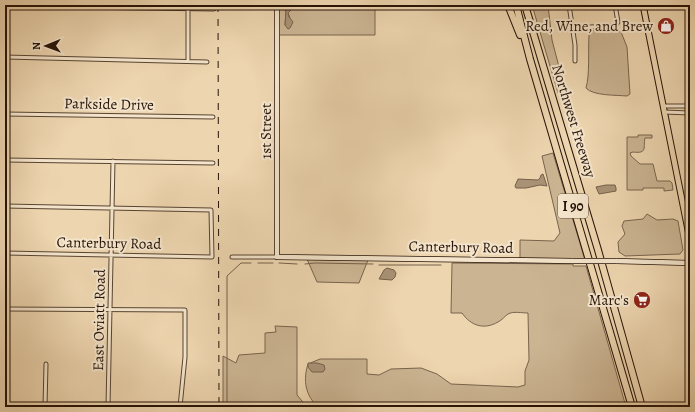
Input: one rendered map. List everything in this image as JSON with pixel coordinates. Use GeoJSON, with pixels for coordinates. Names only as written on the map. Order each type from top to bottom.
{"type":"FeatureCollection","features":[{"type":"Feature","properties":{"kind":"highway"},"geometry":{"type":"LineString","coordinates":[[508,5],[530,59]]}},
{"type":"Feature","properties":{"kind":"highway","name":"Northwest Freeway"},"geometry":{"type":"LineString","coordinates":[[516,5],[530,59],[632,407]]}},
{"type":"Feature","properties":{"kind":"highway","name":"Northwest Freeway"},"geometry":{"type":"LineString","coordinates":[[525,5],[598,250],[642,407]]}},
{"type":"Feature","properties":{"kind":"main road"},"geometry":{"type":"LineString","coordinates":[[643,5],[690,240]]}},
{"type":"Feature","properties":{"kind":"street","name":"1st Street"},"geometry":{"type":"LineString","coordinates":[[277,5],[278,257]]}},
{"type":"Feature","properties":{"kind":"street"},"geometry":{"type":"LineString","coordinates":[[569,5],[575,60]]}},
{"type":"Feature","properties":{"kind":"street"},"geometry":{"type":"LineString","coordinates":[[572,31],[590,27],[615,26],[618,22],[615,5],[620,5]]}},
{"type":"Feature","properties":{"kind":"street"},"geometry":{"type":"LineString","coordinates":[[5,6],[188,7],[214,9]]}},
{"type":"Feature","properties":{"kind":"street"},"geometry":{"type":"LineString","coordinates":[[188,7],[188,61]]}},
{"type":"Feature","properties":{"kind":"street"},"geometry":{"type":"LineString","coordinates":[[5,58],[207,62]]}},
{"type":"Feature","properties":{"kind":"street"},"geometry":{"type":"LineString","coordinates":[[663,106],[690,106]]}},
{"type":"Feature","properties":{"kind":"street"},"geometry":{"type":"LineString","coordinates":[[664,112],[690,113]]}},
{"type":"Feature","properties":{"kind":"street","name":"Parkside Drive"},"geometry":{"type":"LineString","coordinates":[[5,114],[213,117]]}},
{"type":"Feature","properties":{"kind":"street"},"geometry":{"type":"LineString","coordinates":[[5,160],[213,163]]}},
{"type":"Feature","properties":{"kind":"street","name":"East Oviatt Road"},"geometry":{"type":"LineString","coordinates":[[108,407],[113,161]]}},
{"type":"Feature","properties":{"kind":"street"},"geometry":{"type":"LineString","coordinates":[[5,206],[113,208]]}},
{"type":"Feature","properties":{"kind":"street","name":"Canterbury Road"},"geometry":{"type":"LineString","coordinates":[[5,253],[212,257],[211,210],[113,208]]}},
{"type":"Feature","properties":{"kind":"street","name":"Canterbury Road"},"geometry":{"type":"LineString","coordinates":[[232,257],[690,263]]}},
{"type":"Feature","properties":{"kind":"street"},"geometry":{"type":"LineString","coordinates":[[5,309],[185,310],[185,357],[180,407]]}},
{"type":"Feature","properties":{"kind":"street"},"geometry":{"type":"LineString","coordinates":[[45,407],[46,364]]}},
{"type":"Feature","properties":{"kind":"shaded area"},"geometry":{"type":"Polygon","coordinates":[[[279,5],[285,5],[285,25],[290,18],[288,13],[289,10],[293,9],[296,5],[375,5],[375,35],[279,35],[279,5]]]}},
{"type":"Feature","properties":{"kind":"shaded area"},"geometry":{"type":"Polygon","coordinates":[[[285,5],[296,5],[288,13],[293,22],[288,29],[285,25],[285,5]]]}},
{"type":"Feature","properties":{"kind":"shaded area"},"geometry":{"type":"Polygon","coordinates":[[[532,5],[548,5],[552,40],[565,90],[558,93],[532,5]]]}},
{"type":"Feature","properties":{"kind":"shaded area"},"geometry":{"type":"Polygon","coordinates":[[[611,29],[621,32],[627,47],[630,94],[627,96],[599,94],[589,91],[586,88],[590,31],[611,29]]]}},
{"type":"Feature","properties":{"kind":"shaded area"},"geometry":{"type":"Polygon","coordinates":[[[638,135],[652,135],[652,138],[645,138],[643,151],[630,153],[631,156],[640,164],[653,164],[657,181],[670,181],[672,183],[673,190],[664,191],[664,188],[643,188],[643,190],[627,190],[627,137],[638,137],[638,135]]]}},
{"type":"Feature","properties":{"kind":"shaded area"},"geometry":{"type":"Polygon","coordinates":[[[553,153],[585,260],[520,259],[520,240],[554,241],[560,233],[542,156],[553,153]]]}},
{"type":"Feature","properties":{"kind":"shaded area"},"geometry":{"type":"Polygon","coordinates":[[[543,174],[547,186],[540,185],[526,188],[516,188],[515,186],[518,179],[538,180],[543,174]]]}},
{"type":"Feature","properties":{"kind":"shaded area"},"geometry":{"type":"Polygon","coordinates":[[[615,185],[616,191],[599,194],[596,187],[615,185]]]}},
{"type":"Feature","properties":{"kind":"shaded area"},"geometry":{"type":"Polygon","coordinates":[[[647,214],[657,220],[673,219],[678,221],[683,250],[680,254],[625,256],[619,252],[618,242],[625,234],[622,226],[624,221],[643,219],[647,214]]]}},
{"type":"Feature","properties":{"kind":"shaded area"},"geometry":{"type":"Polygon","coordinates":[[[307,259],[368,260],[359,283],[317,282],[307,259]]]}},
{"type":"Feature","properties":{"kind":"shaded area"},"geometry":{"type":"Polygon","coordinates":[[[452,263],[573,264],[573,266],[586,266],[626,407],[318,407],[310,397],[306,387],[306,370],[308,364],[320,359],[367,359],[367,374],[379,375],[391,369],[421,368],[437,374],[451,384],[518,387],[525,385],[525,371],[529,360],[528,313],[510,313],[498,322],[488,326],[483,326],[469,321],[462,313],[451,313],[452,263]]]}},
{"type":"Feature","properties":{"kind":"shaded area"},"geometry":{"type":"Polygon","coordinates":[[[387,268],[394,270],[396,273],[395,277],[392,280],[379,279],[384,270],[387,268]]]}},
{"type":"Feature","properties":{"kind":"shaded area"},"geometry":{"type":"Polygon","coordinates":[[[275,326],[297,327],[297,395],[307,407],[223,407],[223,356],[236,363],[239,355],[265,353],[265,333],[276,332],[275,326]]]}},
{"type":"Feature","properties":{"kind":"shaded area"},"geometry":{"type":"Polygon","coordinates":[[[308,363],[324,365],[325,369],[323,372],[312,372],[308,367],[308,363]]]}},
{"type":"Feature","properties":{"kind":"waterway"},"geometry":{"type":"LineString","coordinates":[[227,407],[227,276],[241,263],[251,263]]}},
{"type":"Feature","properties":{"kind":"waterway"},"geometry":{"type":"LineString","coordinates":[[258,263],[273,263]]}},
{"type":"Feature","properties":{"kind":"waterway"},"geometry":{"type":"LineString","coordinates":[[279,263],[297,264]]}},
{"type":"Feature","properties":{"kind":"waterway"},"geometry":{"type":"LineString","coordinates":[[305,264],[373,264]]}},
{"type":"Feature","properties":{"kind":"waterway"},"geometry":{"type":"LineString","coordinates":[[379,265],[441,265]]}},
{"type":"Feature","properties":{"kind":"railway"},"geometry":{"type":"LineString","coordinates":[[218,5],[219,407]]}},
{"type":"Feature","properties":{"kind":"place","name":"Red, Wine, and Brew"},"geometry":{"type":"Point","coordinates":[666,26]}},
{"type":"Feature","properties":{"kind":"place","name":"Marc's"},"geometry":{"type":"Point","coordinates":[642,300]}}]}
